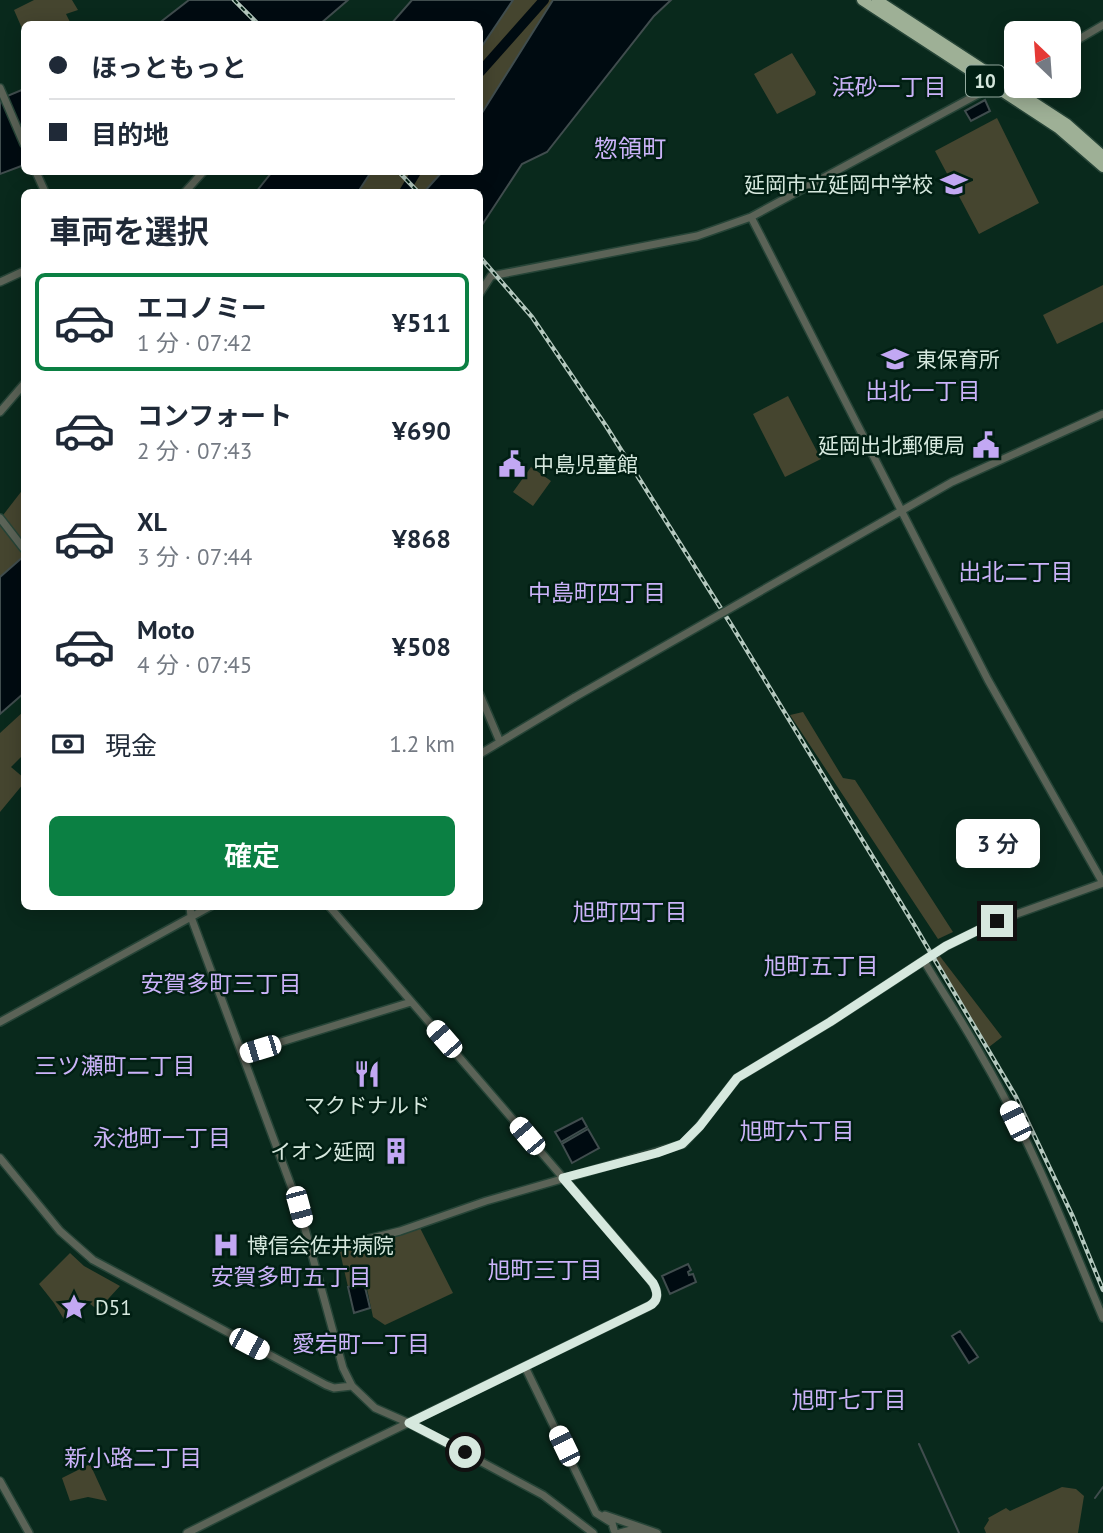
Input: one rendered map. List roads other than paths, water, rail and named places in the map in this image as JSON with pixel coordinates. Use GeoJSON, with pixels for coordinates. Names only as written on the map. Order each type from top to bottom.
{"type":"FeatureCollection","features":[{"type":"Feature","properties":{"kind":"highway","name":"10"},"geometry":{"type":"LineString","coordinates":[[862,0],[1068,124],[1103,156]]}},
{"type":"Feature","properties":{"kind":"highway","name":"10"},"geometry":{"type":"LineString","coordinates":[[877,0],[1058,128],[1103,167]]}},
{"type":"Feature","properties":{"kind":"street"},"geometry":{"type":"LineString","coordinates":[[1082,37],[1103,25]]}},
{"type":"Feature","properties":{"kind":"street"},"geometry":{"type":"LineString","coordinates":[[483,288],[491,276],[697,236],[751,217],[1004,79]]}},
{"type":"Feature","properties":{"kind":"street"},"geometry":{"type":"LineString","coordinates":[[0,88],[21,137]]}},
{"type":"Feature","properties":{"kind":"street"},"geometry":{"type":"LineString","coordinates":[[188,189],[200,175]]}},
{"type":"Feature","properties":{"kind":"street"},"geometry":{"type":"LineString","coordinates":[[312,1253],[400,1231],[448,1213],[682,1144],[700,1126],[737,1078],[830,1022],[964,935],[1103,883],[998,698],[751,217]]}},
{"type":"Feature","properties":{"kind":"street"},"geometry":{"type":"LineString","coordinates":[[0,282],[21,272]]}},
{"type":"Feature","properties":{"kind":"street"},"geometry":{"type":"LineString","coordinates":[[0,412],[21,388]]}},
{"type":"Feature","properties":{"kind":"street"},"geometry":{"type":"LineString","coordinates":[[483,752],[951,482],[1103,414]]}},
{"type":"Feature","properties":{"kind":"street"},"geometry":{"type":"LineString","coordinates":[[0,519],[21,545]]}},
{"type":"Feature","properties":{"kind":"street"},"geometry":{"type":"LineString","coordinates":[[483,702],[500,743]]}},
{"type":"Feature","properties":{"kind":"street"},"geometry":{"type":"LineString","coordinates":[[190,910],[299,1207],[342,1368],[352,1386],[375,1408],[409,1423],[543,1495],[593,1533]]}},
{"type":"Feature","properties":{"kind":"street"},"geometry":{"type":"LineString","coordinates":[[0,1021],[204,910]]}},
{"type":"Feature","properties":{"kind":"street"},"geometry":{"type":"LineString","coordinates":[[187,1533],[654,1304],[657,1295],[653,1283],[645,1273],[332,910]]}},
{"type":"Feature","properties":{"kind":"street"},"geometry":{"type":"LineString","coordinates":[[923,961],[983,1057],[1006,1101],[1069,1236],[1103,1318]]}},
{"type":"Feature","properties":{"kind":"street"},"geometry":{"type":"LineString","coordinates":[[242,1054],[411,1002]]}},
{"type":"Feature","properties":{"kind":"street"},"geometry":{"type":"LineString","coordinates":[[0,1158],[61,1230],[93,1260],[326,1385],[334,1388],[352,1386]]}},
{"type":"Feature","properties":{"kind":"street"},"geometry":{"type":"LineString","coordinates":[[525,1367],[595,1511],[598,1516],[612,1523],[616,1532]]}},
{"type":"Feature","properties":{"kind":"street"},"geometry":{"type":"LineString","coordinates":[[0,1481],[29,1533]]}},
{"type":"Feature","properties":{"kind":"street"},"geometry":{"type":"LineString","coordinates":[[595,1511],[657,1533]]}},
{"type":"Feature","properties":{"kind":"street"},"geometry":{"type":"LineString","coordinates":[[616,1532],[624,1524],[630,1524]]}},
{"type":"Feature","properties":{"kind":"street"},"geometry":{"type":"LineString","coordinates":[[616,1532],[631,1530],[643,1533]]}},
{"type":"Feature","properties":{"kind":"waterway"},"geometry":{"type":"LineString","coordinates":[[483,69],[544,0]]}},
{"type":"Feature","properties":{"kind":"waterway"},"geometry":{"type":"LineString","coordinates":[[406,189],[414,175]]}},
{"type":"Feature","properties":{"kind":"waterway"},"geometry":{"type":"LineString","coordinates":[[919,1444],[959,1533]]}},
{"type":"Feature","properties":{"kind":"waterway"},"geometry":{"type":"LineString","coordinates":[[1095,1498],[1103,1487]]}},
{"type":"Feature","properties":{"kind":"railway"},"geometry":{"type":"LineString","coordinates":[[234,0],[255,21]]}},
{"type":"Feature","properties":{"kind":"railway"},"geometry":{"type":"LineString","coordinates":[[402,175],[415,189]]}},
{"type":"Feature","properties":{"kind":"railway"},"geometry":{"type":"LineString","coordinates":[[483,260],[532,317],[606,426],[732,626],[916,928],[1016,1097],[1073,1217],[1103,1290]]}},
{"type":"Feature","properties":{"kind":"place","name":"延岡市立延岡中学校"},"geometry":{"type":"Point","coordinates":[954,184]}},
{"type":"Feature","properties":{"kind":"place","name":"東保育所"},"geometry":{"type":"Point","coordinates":[895,359]}},
{"type":"Feature","properties":{"kind":"place","name":"延岡出北郵便局"},"geometry":{"type":"Point","coordinates":[986,445]}},
{"type":"Feature","properties":{"kind":"place","name":"中島児童館"},"geometry":{"type":"Point","coordinates":[512,464]}},
{"type":"Feature","properties":{"kind":"place","name":"マクドナルド"},"geometry":{"type":"Point","coordinates":[367,1074]}},
{"type":"Feature","properties":{"kind":"place","name":"イオン延岡"},"geometry":{"type":"Point","coordinates":[396,1151]}},
{"type":"Feature","properties":{"kind":"place","name":"博信会佐井病院"},"geometry":{"type":"Point","coordinates":[226,1245]}},
{"type":"Feature","properties":{"kind":"place","name":"D51"},"geometry":{"type":"Point","coordinates":[74,1307]}},
{"type":"Feature","properties":{"kind":"district","name":"浜砂一丁目"},"geometry":{"type":"Point","coordinates":[889,86]}},
{"type":"Feature","properties":{"kind":"district","name":"惣領町"},"geometry":{"type":"Point","coordinates":[630,148]}},
{"type":"Feature","properties":{"kind":"district","name":"出北一丁目"},"geometry":{"type":"Point","coordinates":[923,390]}},
{"type":"Feature","properties":{"kind":"district","name":"出北二丁目"},"geometry":{"type":"Point","coordinates":[1016,571]}},
{"type":"Feature","properties":{"kind":"district","name":"中島町四丁目"},"geometry":{"type":"Point","coordinates":[597,592]}},
{"type":"Feature","properties":{"kind":"district","name":"旭町四丁目"},"geometry":{"type":"Point","coordinates":[630,911]}},
{"type":"Feature","properties":{"kind":"district","name":"旭町五丁目"},"geometry":{"type":"Point","coordinates":[821,965]}},
{"type":"Feature","properties":{"kind":"district","name":"安賀多町三丁目"},"geometry":{"type":"Point","coordinates":[221,983]}},
{"type":"Feature","properties":{"kind":"district","name":"三ツ瀬町二丁目"},"geometry":{"type":"Point","coordinates":[115,1065]}},
{"type":"Feature","properties":{"kind":"district","name":"旭町六丁目"},"geometry":{"type":"Point","coordinates":[797,1130]}},
{"type":"Feature","properties":{"kind":"district","name":"永池町一丁目"},"geometry":{"type":"Point","coordinates":[162,1137]}},
{"type":"Feature","properties":{"kind":"district","name":"旭町三丁目"},"geometry":{"type":"Point","coordinates":[545,1269]}},
{"type":"Feature","properties":{"kind":"district","name":"安賀多町五丁目"},"geometry":{"type":"Point","coordinates":[291,1276]}},
{"type":"Feature","properties":{"kind":"district","name":"愛宕町一丁目"},"geometry":{"type":"Point","coordinates":[361,1343]}},
{"type":"Feature","properties":{"kind":"district","name":"旭町七丁目"},"geometry":{"type":"Point","coordinates":[849,1399]}},
{"type":"Feature","properties":{"kind":"district","name":"新小路二丁目"},"geometry":{"type":"Point","coordinates":[133,1457]}}]}
